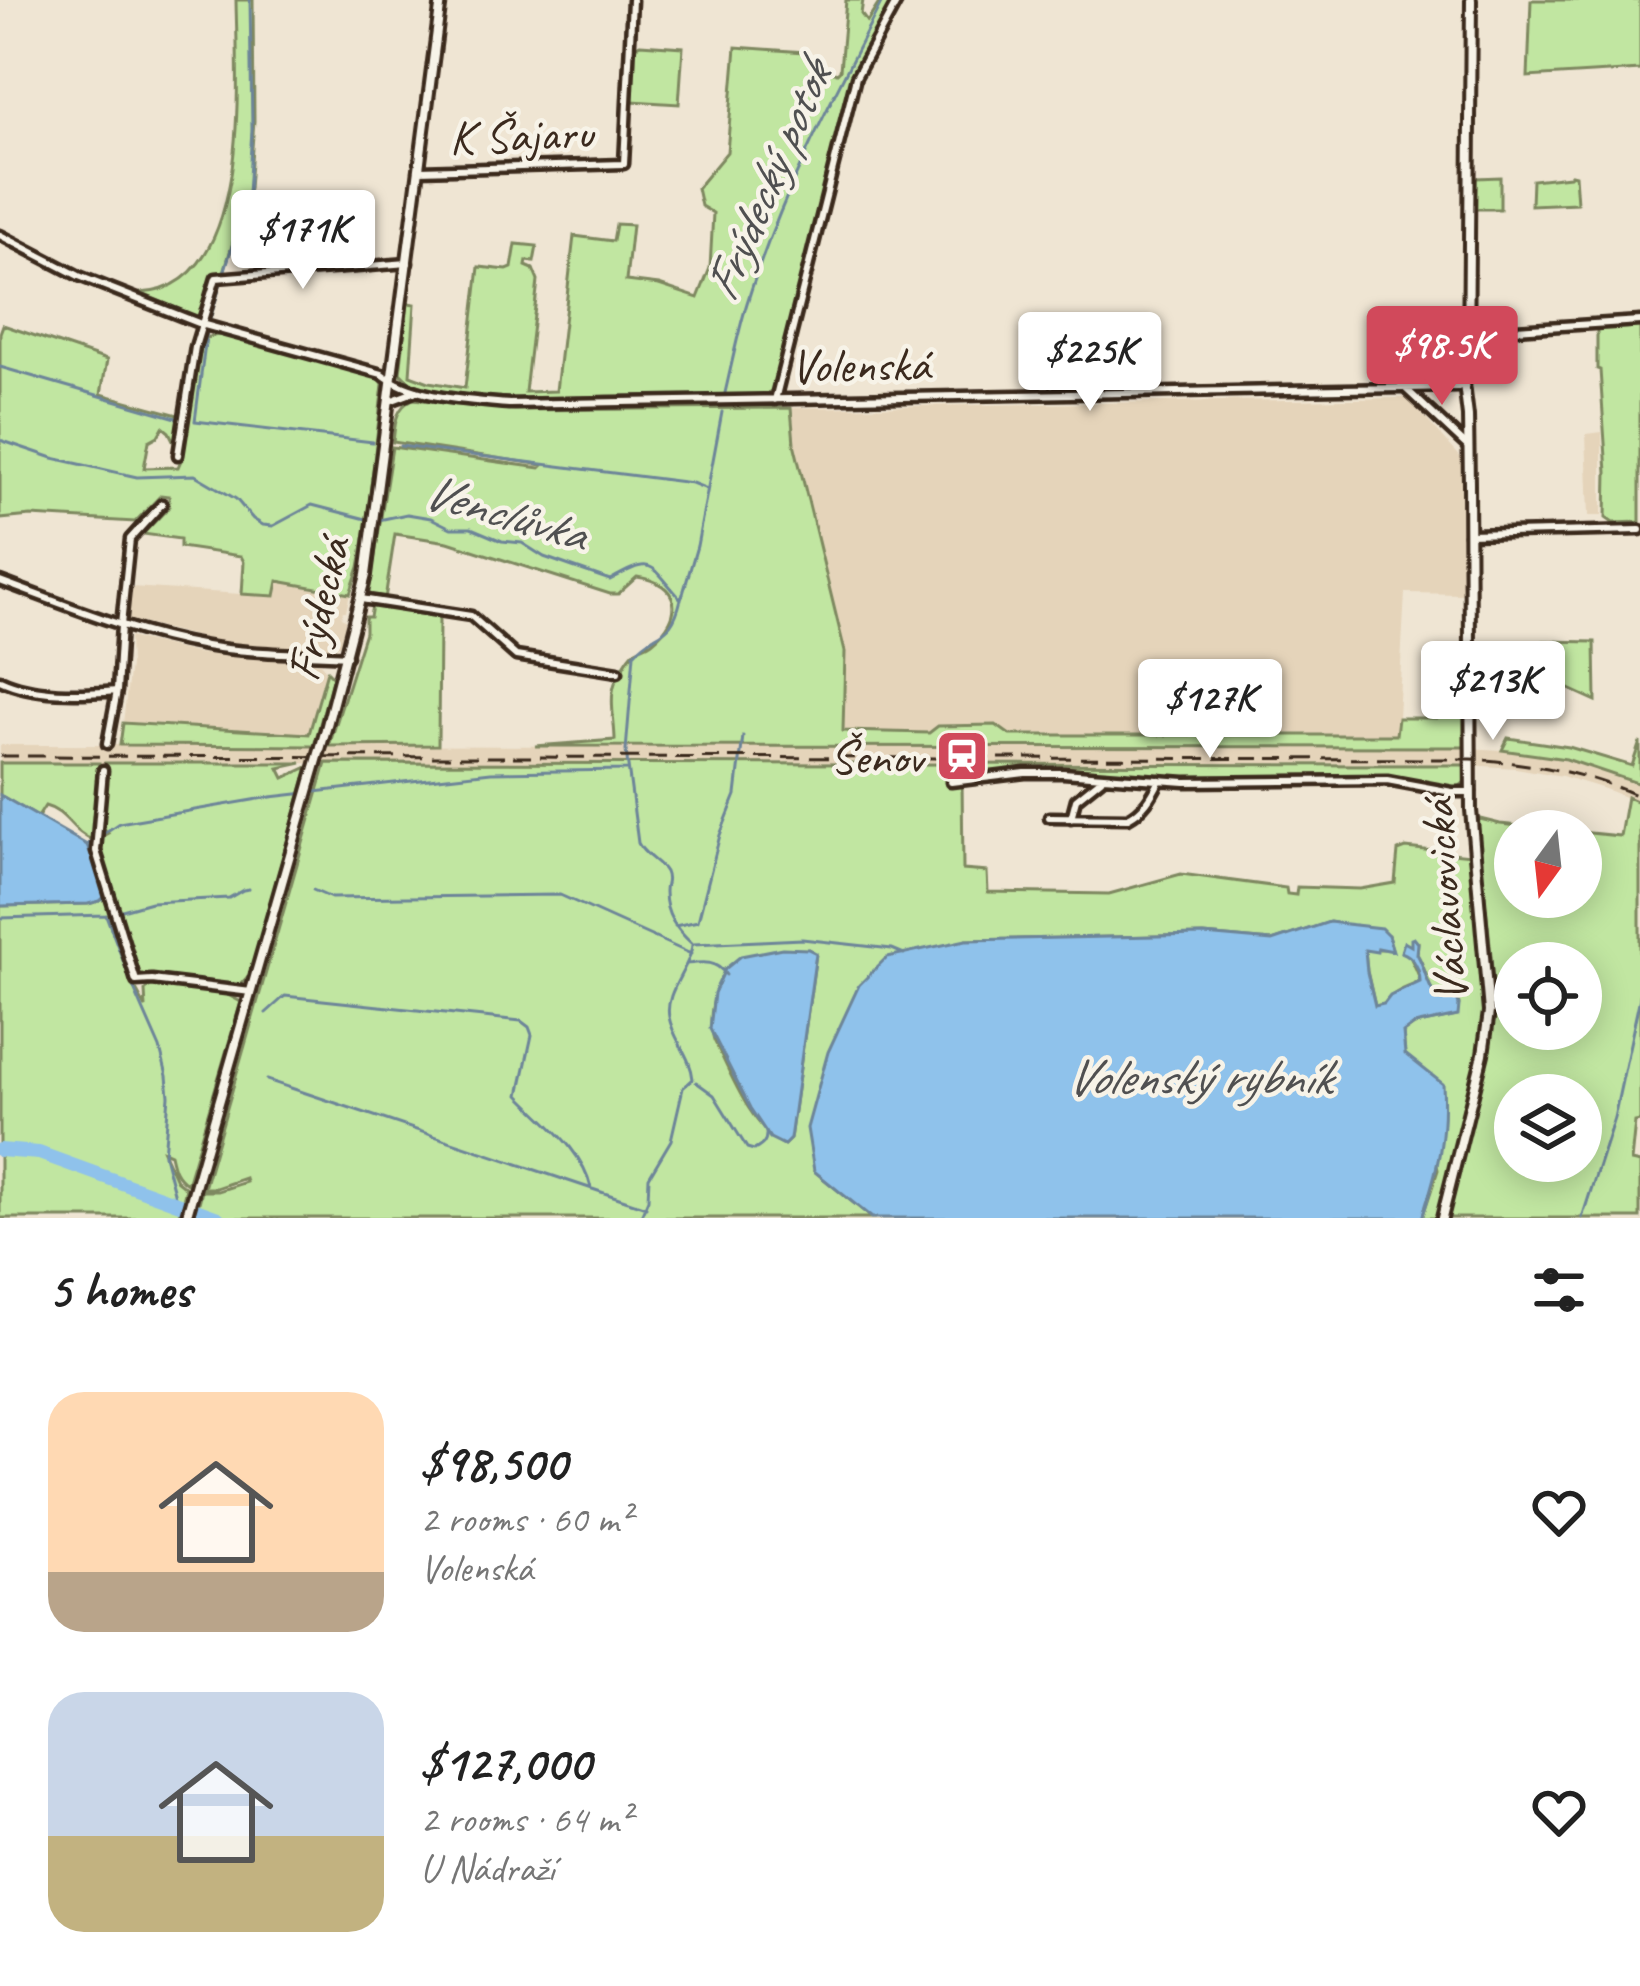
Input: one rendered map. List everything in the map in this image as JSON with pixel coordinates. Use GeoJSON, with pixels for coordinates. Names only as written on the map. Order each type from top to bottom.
{"type":"FeatureCollection","features":[{"type":"Feature","properties":{"kind":"main road","name":"Frýdecká"},"geometry":{"type":"LineString","coordinates":[[186,1218],[361,599],[441,0]]}},
{"type":"Feature","properties":{"kind":"main road","name":"Václavovická"},"geometry":{"type":"LineString","coordinates":[[1442,1218],[1489,1012],[1471,792],[1464,384],[1468,376],[1471,0]]}},
{"type":"Feature","properties":{"kind":"street","name":"K Šajaru"},"geometry":{"type":"LineString","coordinates":[[420,170],[624,164],[632,0]]}},
{"type":"Feature","properties":{"kind":"street"},"geometry":{"type":"LineString","coordinates":[[775,400],[856,77],[898,0]]}},
{"type":"Feature","properties":{"kind":"street","name":"Volenská"},"geometry":{"type":"LineString","coordinates":[[0,235],[79,276],[201,324],[382,374],[392,382],[448,398],[509,404],[1464,384]]}},
{"type":"Feature","properties":{"kind":"street"},"geometry":{"type":"LineString","coordinates":[[178,455],[195,347],[216,278],[408,263]]}},
{"type":"Feature","properties":{"kind":"street"},"geometry":{"type":"LineString","coordinates":[[1467,332],[1640,321]]}},
{"type":"Feature","properties":{"kind":"street"},"geometry":{"type":"LineString","coordinates":[[1404,388],[1468,447]]}},
{"type":"Feature","properties":{"kind":"street"},"geometry":{"type":"LineString","coordinates":[[390,400],[420,390]]}},
{"type":"Feature","properties":{"kind":"street"},"geometry":{"type":"LineString","coordinates":[[107,744],[117,691],[130,539],[162,504]]}},
{"type":"Feature","properties":{"kind":"street"},"geometry":{"type":"LineString","coordinates":[[1469,534],[1640,530]]}},
{"type":"Feature","properties":{"kind":"street"},"geometry":{"type":"LineString","coordinates":[[0,581],[121,625],[216,648],[347,656]]}},
{"type":"Feature","properties":{"kind":"street"},"geometry":{"type":"LineString","coordinates":[[361,599],[471,616],[513,655],[618,672]]}},
{"type":"Feature","properties":{"kind":"street"},"geometry":{"type":"LineString","coordinates":[[0,680],[37,690],[117,691]]}},
{"type":"Feature","properties":{"kind":"street"},"geometry":{"type":"LineString","coordinates":[[103,770],[96,851],[136,981],[251,992]]}},
{"type":"Feature","properties":{"kind":"street"},"geometry":{"type":"LineString","coordinates":[[951,782],[1025,773],[1160,780],[1387,780],[1471,792]]}},
{"type":"Feature","properties":{"kind":"street"},"geometry":{"type":"LineString","coordinates":[[1071,818],[1076,799],[1104,778]]}},
{"type":"Feature","properties":{"kind":"street"},"geometry":{"type":"LineString","coordinates":[[1049,818],[1128,818],[1150,799],[1160,780]]}},
{"type":"Feature","properties":{"kind":"shaded area"},"geometry":{"type":"Polygon","coordinates":[[[1407,398],[1465,462],[1466,594],[1405,593],[1397,735],[1009,735],[996,725],[929,733],[842,731],[845,652],[794,443],[791,408],[1407,398]]]}},
{"type":"Feature","properties":{"kind":"shaded area"},"geometry":{"type":"Polygon","coordinates":[[[1602,432],[1602,516],[1589,516],[1586,434],[1602,432]]]}},
{"type":"Feature","properties":{"kind":"shaded area"},"geometry":{"type":"Polygon","coordinates":[[[277,581],[350,594],[341,617],[345,635],[341,643],[331,650],[252,646],[129,620],[131,587],[274,596],[277,581]]]}},
{"type":"Feature","properties":{"kind":"shaded area"},"geometry":{"type":"Polygon","coordinates":[[[129,637],[196,653],[320,663],[327,671],[310,735],[123,723],[129,637]]]}},
{"type":"Feature","properties":{"kind":"shaded area"},"geometry":{"type":"Polygon","coordinates":[[[0,745],[1450,747],[1518,751],[1587,765],[1640,784],[1640,803],[1562,776],[1450,764],[0,763],[0,745]]]}},
{"type":"Feature","properties":{"kind":"green space"},"geometry":{"type":"Polygon","coordinates":[[[236,0],[253,0],[249,189],[209,322],[140,293],[177,282],[203,256],[221,219],[236,126],[236,0]]]}},
{"type":"Feature","properties":{"kind":"green space"},"geometry":{"type":"Polygon","coordinates":[[[846,0],[863,0],[861,14],[867,22],[881,0],[895,0],[853,77],[772,390],[747,395],[498,398],[438,391],[400,373],[408,303],[415,304],[410,375],[465,388],[479,267],[512,268],[516,244],[537,246],[534,262],[527,261],[526,266],[538,281],[525,392],[556,391],[574,236],[613,241],[616,224],[632,225],[626,281],[659,285],[698,298],[710,268],[713,213],[701,206],[697,188],[727,152],[736,47],[805,52],[813,65],[837,73],[846,0]]]}},
{"type":"Feature","properties":{"kind":"green space"},"geometry":{"type":"Polygon","coordinates":[[[1531,0],[1640,0],[1640,70],[1528,77],[1531,0]]]}},
{"type":"Feature","properties":{"kind":"green space"},"geometry":{"type":"Polygon","coordinates":[[[635,47],[683,47],[679,104],[632,101],[635,47]]]}},
{"type":"Feature","properties":{"kind":"green space"},"geometry":{"type":"Polygon","coordinates":[[[1575,175],[1577,203],[1531,205],[1532,180],[1575,175]]]}},
{"type":"Feature","properties":{"kind":"green space"},"geometry":{"type":"Polygon","coordinates":[[[1500,177],[1500,209],[1475,209],[1476,178],[1500,177]]]}},
{"type":"Feature","properties":{"kind":"green space"},"geometry":{"type":"Polygon","coordinates":[[[3,325],[107,360],[101,394],[178,415],[190,402],[197,349],[213,336],[226,335],[380,379],[367,522],[350,594],[278,581],[275,596],[242,594],[241,556],[180,547],[180,539],[143,534],[169,507],[169,496],[161,495],[135,522],[31,516],[0,519],[3,325]],[[163,427],[149,441],[144,468],[178,467],[182,458],[163,427]]]}},
{"type":"Feature","properties":{"kind":"green space"},"geometry":{"type":"Polygon","coordinates":[[[1640,326],[1640,522],[1613,523],[1606,518],[1597,327],[1640,326]]]}},
{"type":"Feature","properties":{"kind":"green space"},"geometry":{"type":"Polygon","coordinates":[[[413,399],[515,410],[791,408],[794,443],[845,652],[843,731],[929,733],[938,726],[996,725],[1010,735],[1396,735],[1398,718],[1437,718],[1443,704],[1452,699],[1466,703],[1466,747],[535,746],[615,740],[615,683],[632,654],[652,642],[670,622],[670,593],[652,580],[637,577],[618,594],[610,594],[448,542],[395,534],[385,599],[373,597],[369,593],[392,447],[543,465],[393,442],[399,412],[413,399]]]}},
{"type":"Feature","properties":{"kind":"green space"},"geometry":{"type":"Polygon","coordinates":[[[372,605],[439,618],[438,745],[329,746],[372,605]]]}},
{"type":"Feature","properties":{"kind":"green space"},"geometry":{"type":"Polygon","coordinates":[[[1544,641],[1595,642],[1596,701],[1543,677],[1544,641]]]}},
{"type":"Feature","properties":{"kind":"green space"},"geometry":{"type":"Polygon","coordinates":[[[327,671],[333,677],[314,746],[120,745],[123,723],[309,734],[327,671]]]}},
{"type":"Feature","properties":{"kind":"green space"},"geometry":{"type":"Polygon","coordinates":[[[1508,738],[1569,747],[1632,766],[1640,742],[1640,784],[1566,759],[1502,750],[1508,738]]]}},
{"type":"Feature","properties":{"kind":"green space"},"geometry":{"type":"Polygon","coordinates":[[[0,763],[99,763],[94,841],[53,809],[45,806],[38,817],[0,795],[0,763]]]}},
{"type":"Feature","properties":{"kind":"green space"},"geometry":{"type":"Polygon","coordinates":[[[105,763],[302,763],[279,768],[284,778],[308,767],[250,975],[239,987],[135,970],[99,847],[101,837],[108,833],[100,824],[105,763]]]}},
{"type":"Feature","properties":{"kind":"green space"},"geometry":{"type":"Polygon","coordinates":[[[326,763],[1465,765],[1466,781],[1458,788],[1393,777],[1192,780],[1047,771],[962,779],[963,870],[987,872],[988,892],[1109,894],[1181,874],[1286,888],[1287,894],[1296,895],[1297,887],[1360,889],[1395,883],[1398,851],[1406,848],[1471,855],[1485,1016],[1438,1218],[1422,1218],[1438,1170],[1417,1065],[1405,1054],[1403,1033],[1414,1025],[1457,1016],[1459,1004],[1454,991],[1448,996],[1435,995],[1417,954],[1418,943],[1408,947],[1420,982],[1375,1006],[1365,949],[1392,949],[1388,935],[1330,922],[1272,941],[1204,935],[966,940],[814,1171],[872,1218],[195,1218],[202,1191],[246,1182],[245,1178],[204,1188],[326,763]],[[808,949],[725,969],[713,1004],[714,1040],[735,1083],[762,1126],[784,1145],[790,1139],[816,954],[808,949]]]}},
{"type":"Feature","properties":{"kind":"green space"},"geometry":{"type":"Polygon","coordinates":[[[1627,797],[1640,803],[1640,1121],[1635,1122],[1631,1161],[1640,1163],[1640,1218],[1447,1218],[1492,1033],[1491,952],[1476,818],[1494,822],[1494,918],[1602,918],[1602,834],[1620,836],[1627,797]]]}},
{"type":"Feature","properties":{"kind":"green space"},"geometry":{"type":"Polygon","coordinates":[[[107,895],[134,986],[146,1008],[145,991],[153,983],[224,993],[241,1002],[187,1184],[175,1171],[170,1154],[163,1151],[176,1180],[186,1188],[178,1218],[0,1218],[0,906],[88,904],[107,895]]]}},
{"type":"Feature","properties":{"kind":"water"},"geometry":{"type":"Polygon","coordinates":[[[0,795],[87,845],[107,895],[88,904],[0,906],[0,795]]]}},
{"type":"Feature","properties":{"kind":"water","name":"Volenský rybník"},"geometry":{"type":"Polygon","coordinates":[[[1329,922],[1381,928],[1388,935],[1393,951],[1365,950],[1375,1006],[1420,982],[1415,964],[1401,952],[1404,942],[1411,946],[1414,938],[1435,995],[1454,991],[1459,1005],[1458,1016],[1414,1025],[1403,1033],[1405,1054],[1443,1084],[1440,1152],[1422,1218],[872,1218],[814,1171],[807,1128],[828,1052],[859,985],[887,957],[966,940],[1204,935],[1272,941],[1329,922]]]}},
{"type":"Feature","properties":{"kind":"water"},"geometry":{"type":"Polygon","coordinates":[[[782,948],[816,953],[790,1139],[784,1145],[770,1138],[750,1108],[710,1029],[714,993],[725,969],[741,956],[782,948]]]}},
{"type":"Feature","properties":{"kind":"waterway"},"geometry":{"type":"LineString","coordinates":[[250,0],[248,194],[207,329],[195,421],[373,442]]}},
{"type":"Feature","properties":{"kind":"waterway","name":"Frýdecký potok"},"geometry":{"type":"LineString","coordinates":[[725,393],[747,303],[775,225],[883,0]]}},
{"type":"Feature","properties":{"kind":"waterway"},"geometry":{"type":"LineString","coordinates":[[0,367],[180,419]]}},
{"type":"Feature","properties":{"kind":"waterway","name":"Frýdecký potok"},"geometry":{"type":"LineString","coordinates":[[682,597],[697,546],[722,412]]}},
{"type":"Feature","properties":{"kind":"waterway","name":"Venclůvka"},"geometry":{"type":"LineString","coordinates":[[0,440],[137,477],[195,475],[236,499],[263,525],[273,526],[312,505],[374,521],[407,514],[522,543],[544,557],[610,580],[650,567],[681,599],[668,628],[634,654],[626,751],[638,843],[665,872],[669,915],[692,944],[674,989],[669,1017],[693,1079],[683,1088],[671,1140],[649,1177],[648,1199],[640,1218]]}},
{"type":"Feature","properties":{"kind":"waterway"},"geometry":{"type":"LineString","coordinates":[[400,446],[692,483],[707,489]]}},
{"type":"Feature","properties":{"kind":"waterway"},"geometry":{"type":"LineString","coordinates":[[675,926],[698,921],[720,835],[736,795],[743,736]]}},
{"type":"Feature","properties":{"kind":"waterway"},"geometry":{"type":"LineString","coordinates":[[88,844],[119,823],[271,797],[491,772],[627,770]]}},
{"type":"Feature","properties":{"kind":"waterway"},"geometry":{"type":"LineString","coordinates":[[115,912],[151,902],[229,898],[249,889]]}},
{"type":"Feature","properties":{"kind":"waterway"},"geometry":{"type":"LineString","coordinates":[[313,890],[331,898],[560,895],[691,954]]}},
{"type":"Feature","properties":{"kind":"waterway"},"geometry":{"type":"LineString","coordinates":[[106,915],[167,1076],[164,1155],[177,1204]]}},
{"type":"Feature","properties":{"kind":"waterway"},"geometry":{"type":"LineString","coordinates":[[0,918],[106,915]]}},
{"type":"Feature","properties":{"kind":"waterway"},"geometry":{"type":"LineString","coordinates":[[693,944],[802,939],[904,954]]}},
{"type":"Feature","properties":{"kind":"waterway"},"geometry":{"type":"LineString","coordinates":[[687,964],[713,964],[726,975]]}},
{"type":"Feature","properties":{"kind":"waterway"},"geometry":{"type":"LineString","coordinates":[[266,1013],[285,996],[521,1021],[532,1035],[519,1095],[572,1149],[591,1188]]}},
{"type":"Feature","properties":{"kind":"waterway"},"geometry":{"type":"LineString","coordinates":[[1582,1218],[1614,1118],[1640,997]]}},
{"type":"Feature","properties":{"kind":"waterway"},"geometry":{"type":"LineString","coordinates":[[267,1080],[646,1207]]}},
{"type":"Feature","properties":{"kind":"waterway"},"geometry":{"type":"LineString","coordinates":[[696,1082],[714,1095],[747,1148],[762,1145],[766,1132]]}},
{"type":"Feature","properties":{"kind":"waterway"},"geometry":{"type":"LineString","coordinates":[[0,1150],[39,1153],[218,1218]]}},
{"type":"Feature","properties":{"kind":"railway"},"geometry":{"type":"LineString","coordinates":[[0,756],[1471,759],[1557,770],[1640,797]]}},
{"type":"Feature","properties":{"kind":"place","name":"Šenov"},"geometry":{"type":"Point","coordinates":[962,756]}}]}
